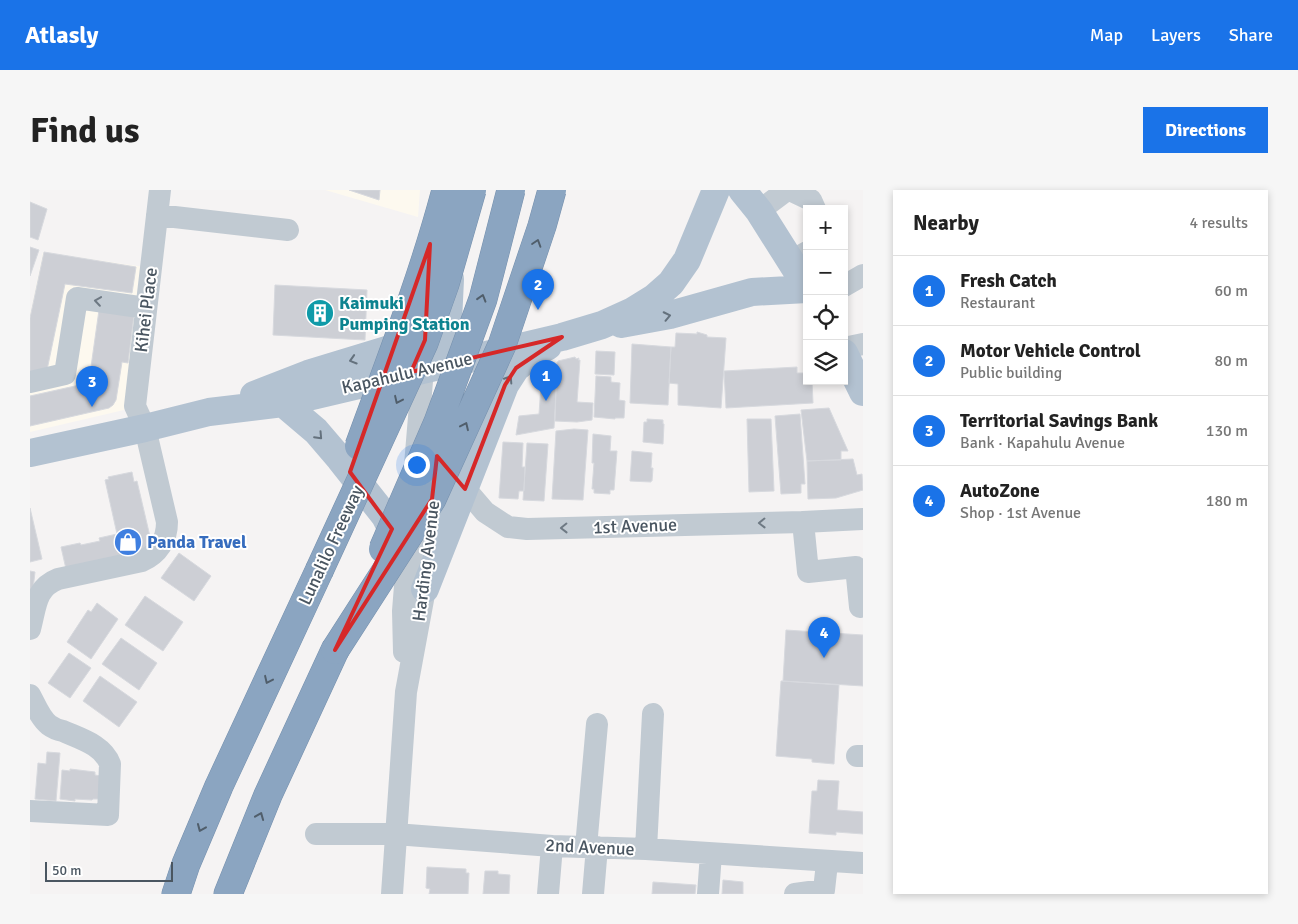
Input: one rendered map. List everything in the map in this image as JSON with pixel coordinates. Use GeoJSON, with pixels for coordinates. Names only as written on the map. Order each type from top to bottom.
{"type":"FeatureCollection","features":[{"type":"Feature","properties":{"kind":"highway"},"geometry":{"type":"LineString","coordinates":[[319,571],[356,453],[400,336],[422,270],[446,190]]}},
{"type":"Feature","properties":{"kind":"highway","name":"Lunalilo Freeway"},"geometry":{"type":"LineString","coordinates":[[176,894],[186,864],[219,786],[424,343],[445,284],[472,190]]}},
{"type":"Feature","properties":{"kind":"highway"},"geometry":{"type":"LineString","coordinates":[[228,894],[268,795],[388,539],[438,422],[483,299],[511,190]]}},
{"type":"Feature","properties":{"kind":"highway"},"geometry":{"type":"LineString","coordinates":[[335,650],[432,499],[502,345],[542,226],[552,190]]}},
{"type":"Feature","properties":{"kind":"main road"},"geometry":{"type":"LineString","coordinates":[[209,412],[308,374],[423,358],[433,190]]}},
{"type":"Feature","properties":{"kind":"main road","name":"Harding Avenue"},"geometry":{"type":"LineString","coordinates":[[423,358],[455,190]]}},
{"type":"Feature","properties":{"kind":"main road","name":"Kapahulu Avenue"},"geometry":{"type":"LineString","coordinates":[[30,453],[209,412],[283,403],[423,358],[562,337],[602,326],[654,298],[671,283],[687,260],[716,190]]}},
{"type":"Feature","properties":{"kind":"main road"},"geometry":{"type":"LineString","coordinates":[[751,200],[799,256],[803,272]]}},
{"type":"Feature","properties":{"kind":"main road"},"geometry":{"type":"LineString","coordinates":[[602,326],[670,315],[752,292],[803,288]]}},
{"type":"Feature","properties":{"kind":"main road"},"geometry":{"type":"LineString","coordinates":[[425,589],[505,385],[516,368],[534,354],[562,337]]}},
{"type":"Feature","properties":{"kind":"main road"},"geometry":{"type":"LineString","coordinates":[[848,361],[863,392]]}},
{"type":"Feature","properties":{"kind":"main road"},"geometry":{"type":"LineString","coordinates":[[283,403],[316,432],[385,516],[398,539],[406,562]]}},
{"type":"Feature","properties":{"kind":"street","name":"Kihei Place"},"geometry":{"type":"LineString","coordinates":[[30,629],[38,596],[41,590],[50,582],[58,578],[150,558],[161,546],[167,530],[167,522],[145,428],[135,406],[160,190]]}},
{"type":"Feature","properties":{"kind":"street"},"geometry":{"type":"LineString","coordinates":[[751,200],[789,190],[810,200],[813,205]]}},
{"type":"Feature","properties":{"kind":"street"},"geometry":{"type":"LineString","coordinates":[[157,215],[288,230]]}},
{"type":"Feature","properties":{"kind":"street"},"geometry":{"type":"LineString","coordinates":[[848,284],[863,275]]}},
{"type":"Feature","properties":{"kind":"street"},"geometry":{"type":"LineString","coordinates":[[30,382],[65,374],[77,298],[146,308]]}},
{"type":"Feature","properties":{"kind":"street"},"geometry":{"type":"LineString","coordinates":[[848,347],[863,344]]}},
{"type":"Feature","properties":{"kind":"street","name":"Harding Avenue"},"geometry":{"type":"LineString","coordinates":[[392,894],[406,692],[425,589],[438,456],[423,358]]}},
{"type":"Feature","properties":{"kind":"street","name":"Harding Avenue"},"geometry":{"type":"LineString","coordinates":[[406,692],[402,611],[423,358]]}},
{"type":"Feature","properties":{"kind":"street","name":"1st Avenue"},"geometry":{"type":"LineString","coordinates":[[438,456],[485,512],[508,526],[527,529],[863,519]]}},
{"type":"Feature","properties":{"kind":"street"},"geometry":{"type":"LineString","coordinates":[[803,522],[808,572],[856,568],[860,607],[863,606]]}},
{"type":"Feature","properties":{"kind":"street"},"geometry":{"type":"LineString","coordinates":[[30,695],[48,724],[95,746],[108,758],[110,764],[108,815],[30,811]]}},
{"type":"Feature","properties":{"kind":"street"},"geometry":{"type":"LineString","coordinates":[[646,849],[652,714]]}},
{"type":"Feature","properties":{"kind":"street"},"geometry":{"type":"LineString","coordinates":[[593,894],[592,847],[597,724]]}},
{"type":"Feature","properties":{"kind":"street","name":"2nd Avenue"},"geometry":{"type":"LineString","coordinates":[[316,834],[395,834],[552,846],[646,849],[863,863]]}},
{"type":"Feature","properties":{"kind":"street"},"geometry":{"type":"LineString","coordinates":[[548,894],[552,846]]}},
{"type":"Feature","properties":{"kind":"street"},"geometry":{"type":"LineString","coordinates":[[708,894],[711,854]]}},
{"type":"Feature","properties":{"kind":"street"},"geometry":{"type":"LineString","coordinates":[[795,894],[830,892],[826,861]]}},
{"type":"Feature","properties":{"kind":"highlighted area"},"geometry":{"type":"Polygon","coordinates":[[[430,244],[425,340],[411,372],[562,337],[516,368],[505,385],[465,489],[437,456],[432,499],[335,650],[392,529],[350,472],[430,244]]]}},
{"type":"Feature","properties":{"kind":"shaded area"},"geometry":{"type":"Polygon","coordinates":[[[325,190],[420,190],[418,217],[325,190]]]}},
{"type":"Feature","properties":{"kind":"shaded area"},"geometry":{"type":"Polygon","coordinates":[[[43,252],[144,267],[124,410],[30,432],[30,315],[43,252]]]}},
{"type":"Feature","properties":{"kind":"building"},"geometry":{"type":"Polygon","coordinates":[[[349,190],[380,190],[379,200],[349,190]]]}},
{"type":"Feature","properties":{"kind":"building"},"geometry":{"type":"Polygon","coordinates":[[[30,202],[47,209],[38,240],[30,237],[30,202]]]}},
{"type":"Feature","properties":{"kind":"building"},"geometry":{"type":"Polygon","coordinates":[[[30,247],[39,250],[30,276],[30,247]]]}},
{"type":"Feature","properties":{"kind":"building"},"geometry":{"type":"Polygon","coordinates":[[[44,252],[136,267],[132,293],[65,284],[47,370],[30,374],[30,318],[44,252]]]}},
{"type":"Feature","properties":{"kind":"building","name":"Kaimuki Pumping Station"},"geometry":{"type":"Polygon","coordinates":[[[275,285],[367,290],[365,340],[273,335],[275,285]]]}},
{"type":"Feature","properties":{"kind":"building"},"geometry":{"type":"Polygon","coordinates":[[[99,310],[134,315],[128,363],[122,362],[116,400],[109,408],[30,426],[30,396],[84,384],[90,374],[99,310]]]}},
{"type":"Feature","properties":{"kind":"building"},"geometry":{"type":"Polygon","coordinates":[[[697,332],[707,335],[707,337],[726,338],[721,408],[678,405],[678,384],[669,383],[671,347],[675,347],[676,333],[697,334],[697,332]]]}},
{"type":"Feature","properties":{"kind":"building"},"geometry":{"type":"Polygon","coordinates":[[[632,344],[671,347],[668,405],[630,403],[632,344]]]}},
{"type":"Feature","properties":{"kind":"building"},"geometry":{"type":"Polygon","coordinates":[[[596,351],[615,352],[614,375],[595,374],[596,351]]]}},
{"type":"Feature","properties":{"kind":"building"},"geometry":{"type":"Polygon","coordinates":[[[575,357],[580,360],[577,402],[593,403],[592,420],[577,422],[555,421],[557,362],[575,357]]]}},
{"type":"Feature","properties":{"kind":"building"},"geometry":{"type":"Polygon","coordinates":[[[797,367],[797,373],[803,373],[803,385],[812,385],[813,403],[726,408],[724,371],[797,367]]]}},
{"type":"Feature","properties":{"kind":"building"},"geometry":{"type":"Polygon","coordinates":[[[557,370],[554,428],[516,435],[519,416],[539,414],[542,371],[557,370]]]}},
{"type":"Feature","properties":{"kind":"building"},"geometry":{"type":"Polygon","coordinates":[[[596,376],[611,377],[611,382],[620,383],[619,400],[625,401],[624,418],[594,417],[596,376]]]}},
{"type":"Feature","properties":{"kind":"building"},"geometry":{"type":"Polygon","coordinates":[[[829,408],[848,451],[841,451],[841,460],[807,461],[801,410],[829,408]]]}},
{"type":"Feature","properties":{"kind":"building"},"geometry":{"type":"Polygon","coordinates":[[[800,414],[805,484],[801,484],[801,493],[781,494],[775,416],[800,414]]]}},
{"type":"Feature","properties":{"kind":"building"},"geometry":{"type":"Polygon","coordinates":[[[647,419],[663,420],[663,444],[643,442],[644,422],[647,422],[647,419]]]}},
{"type":"Feature","properties":{"kind":"building"},"geometry":{"type":"Polygon","coordinates":[[[747,419],[771,419],[774,491],[749,492],[747,419]]]}},
{"type":"Feature","properties":{"kind":"building"},"geometry":{"type":"Polygon","coordinates":[[[588,430],[583,500],[552,499],[556,431],[588,430]]]}},
{"type":"Feature","properties":{"kind":"building"},"geometry":{"type":"Polygon","coordinates":[[[593,434],[611,436],[610,451],[617,451],[614,490],[610,490],[610,494],[594,493],[594,489],[592,489],[594,463],[592,463],[593,434]]]}},
{"type":"Feature","properties":{"kind":"building"},"geometry":{"type":"Polygon","coordinates":[[[503,442],[523,443],[524,491],[519,491],[518,499],[499,498],[503,442]]]}},
{"type":"Feature","properties":{"kind":"building"},"geometry":{"type":"Polygon","coordinates":[[[527,443],[548,444],[544,501],[523,500],[527,443]]]}},
{"type":"Feature","properties":{"kind":"building"},"geometry":{"type":"Polygon","coordinates":[[[632,451],[652,453],[651,468],[653,468],[651,482],[630,481],[632,451]]]}},
{"type":"Feature","properties":{"kind":"building"},"geometry":{"type":"Polygon","coordinates":[[[853,459],[857,475],[862,474],[863,490],[836,498],[808,499],[807,461],[853,459]]]}},
{"type":"Feature","properties":{"kind":"building"},"geometry":{"type":"Polygon","coordinates":[[[132,472],[134,482],[137,481],[152,545],[123,558],[66,569],[61,547],[100,541],[99,538],[117,534],[105,480],[109,479],[108,477],[132,472]]]}},
{"type":"Feature","properties":{"kind":"building"},"geometry":{"type":"Polygon","coordinates":[[[30,508],[42,559],[30,562],[30,508]]]}},
{"type":"Feature","properties":{"kind":"building"},"geometry":{"type":"Polygon","coordinates":[[[179,553],[211,576],[194,601],[161,578],[179,553]]]}},
{"type":"Feature","properties":{"kind":"building"},"geometry":{"type":"Polygon","coordinates":[[[30,571],[35,572],[32,598],[30,598],[30,571]]]}},
{"type":"Feature","properties":{"kind":"building"},"geometry":{"type":"Polygon","coordinates":[[[145,596],[183,622],[163,651],[125,625],[145,596]]]}},
{"type":"Feature","properties":{"kind":"building"},"geometry":{"type":"Polygon","coordinates":[[[97,603],[118,619],[91,659],[67,642],[88,610],[91,612],[97,603]]]}},
{"type":"Feature","properties":{"kind":"building"},"geometry":{"type":"Polygon","coordinates":[[[786,630],[863,635],[863,686],[783,681],[786,630]]]}},
{"type":"Feature","properties":{"kind":"building"},"geometry":{"type":"Polygon","coordinates":[[[121,638],[157,663],[139,690],[102,664],[121,638]]]}},
{"type":"Feature","properties":{"kind":"building"},"geometry":{"type":"Polygon","coordinates":[[[69,653],[91,668],[70,698],[48,683],[69,653]]]}},
{"type":"Feature","properties":{"kind":"building"},"geometry":{"type":"Polygon","coordinates":[[[100,676],[137,702],[119,727],[83,701],[100,676]]]}},
{"type":"Feature","properties":{"kind":"building"},"geometry":{"type":"Polygon","coordinates":[[[781,681],[839,685],[834,764],[812,762],[812,759],[776,756],[781,681]]]}},
{"type":"Feature","properties":{"kind":"building"},"geometry":{"type":"Polygon","coordinates":[[[47,752],[60,753],[56,801],[35,799],[38,763],[46,764],[47,752]]]}},
{"type":"Feature","properties":{"kind":"building"},"geometry":{"type":"Polygon","coordinates":[[[70,769],[95,772],[95,775],[101,776],[99,799],[75,799],[75,801],[60,799],[62,770],[70,771],[70,769]]]}},
{"type":"Feature","properties":{"kind":"building"},"geometry":{"type":"Polygon","coordinates":[[[818,780],[839,781],[837,810],[863,812],[863,834],[809,833],[812,791],[817,791],[818,780]]]}},
{"type":"Feature","properties":{"kind":"building"},"geometry":{"type":"Polygon","coordinates":[[[427,867],[466,869],[466,873],[469,873],[468,894],[429,894],[430,889],[426,888],[427,867]]]}},
{"type":"Feature","properties":{"kind":"building"},"geometry":{"type":"Polygon","coordinates":[[[485,871],[498,871],[498,874],[510,875],[509,894],[483,894],[485,871]]]}},
{"type":"Feature","properties":{"kind":"building"},"geometry":{"type":"Polygon","coordinates":[[[723,880],[743,882],[743,894],[722,894],[723,880]]]}},
{"type":"Feature","properties":{"kind":"building"},"geometry":{"type":"Polygon","coordinates":[[[653,882],[696,885],[695,894],[652,894],[653,882]]]}},
{"type":"Feature","properties":{"kind":"place","name":"Motor Vehicle Control"},"geometry":{"type":"Point","coordinates":[538,310]}},
{"type":"Feature","properties":{"kind":"place","name":"Kaimuki Pumping Station"},"geometry":{"type":"Point","coordinates":[320,313]}},
{"type":"Feature","properties":{"kind":"place","name":"Fresh Catch"},"geometry":{"type":"Point","coordinates":[546,401]}},
{"type":"Feature","properties":{"kind":"place","name":"Territorial Savings Bank"},"geometry":{"type":"Point","coordinates":[92,407]}},
{"type":"Feature","properties":{"kind":"place","name":"Panda Travel"},"geometry":{"type":"Point","coordinates":[128,542]}},
{"type":"Feature","properties":{"kind":"place","name":"AutoZone"},"geometry":{"type":"Point","coordinates":[824,658]}}]}
